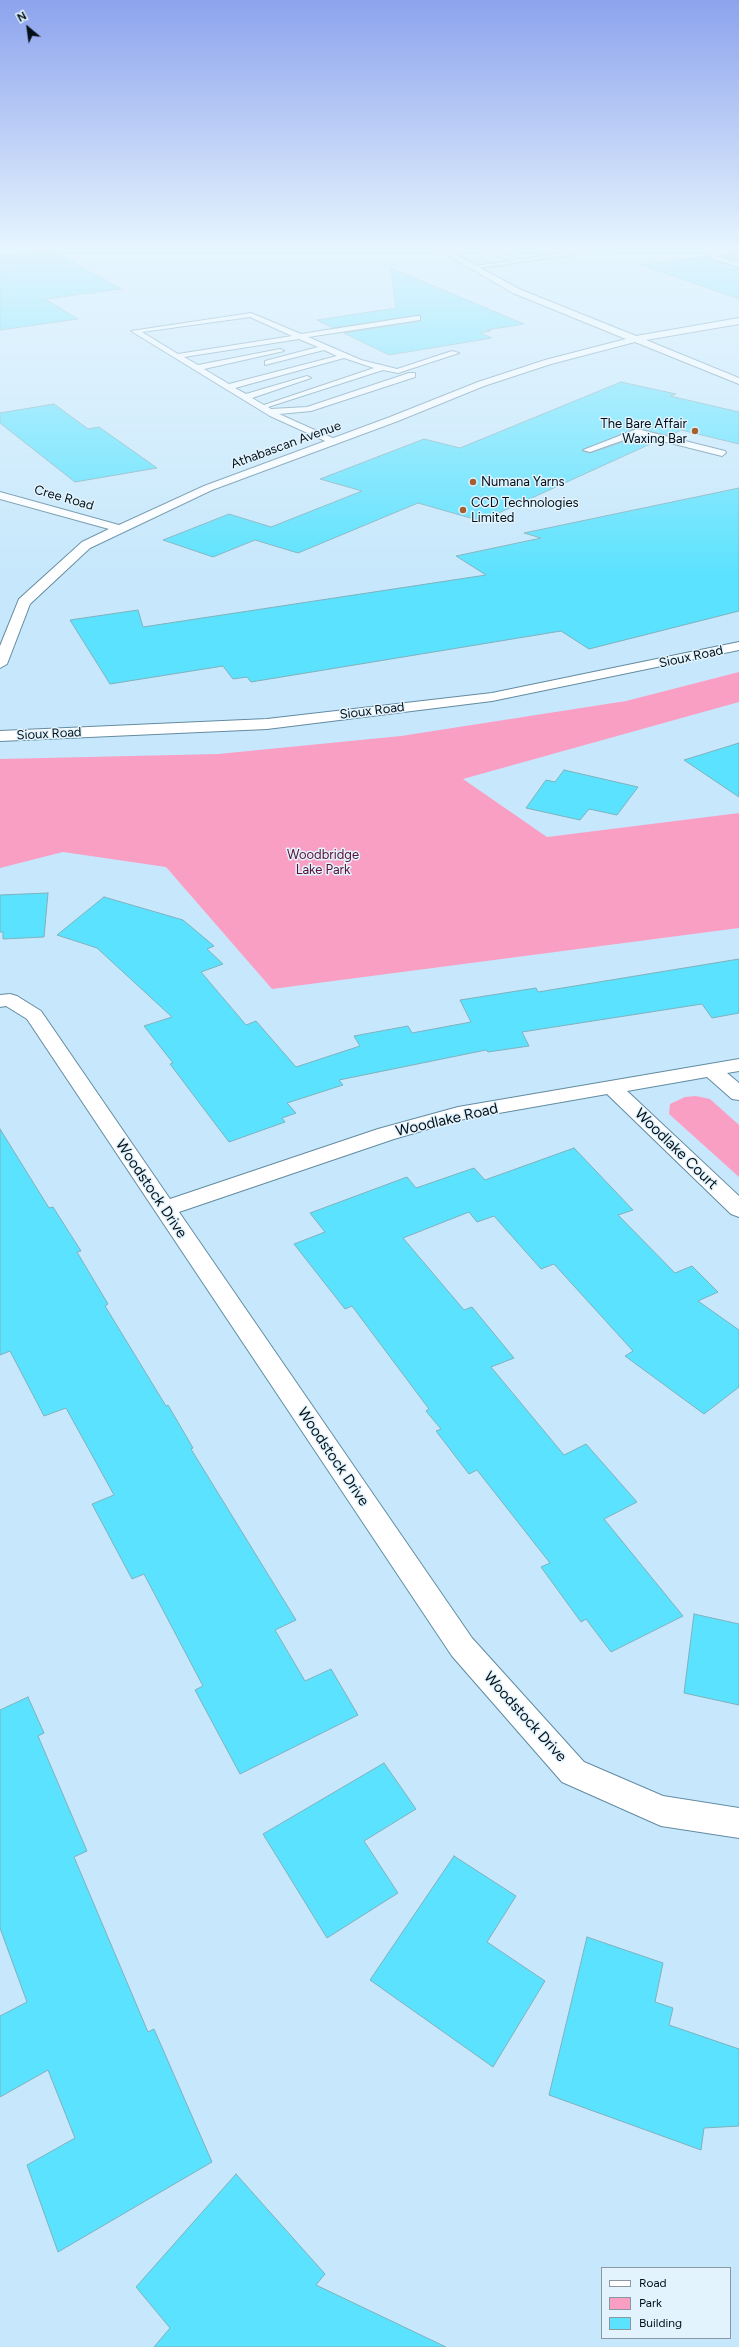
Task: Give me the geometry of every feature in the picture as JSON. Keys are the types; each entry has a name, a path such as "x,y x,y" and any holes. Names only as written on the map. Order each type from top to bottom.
{"street":[{"name":"Athabascan Avenue","path":"0,664 24,602 86,545 208,488 334,442 481,384 561,359"},
{"path":"684,359 739,381"},
{"name":"Cree Road","path":"0,495 121,529"},
{"name":"Sioux Road","path":"0,736 267,724 492,697 739,646"},
{"name":"Woodstock Drive","path":"0,1001 10,1000 34,1015 462,1647 573,1772 661,1811 739,1823"},
{"name":"Woodlake Road","path":"164,1209 386,1134 458,1114 739,1065"},
{"path":"710,1069 739,1094"},
{"name":"Woodlake Court","path":"612,1088 739,1209"}],"lane":[{"path":"181,359 270,412 334,442"},
{"path":"197,368 242,359"},
{"path":"257,365 283,359"},
{"path":"228,387 335,359"},
{"path":"270,412 308,409 412,375 358,362 350,359"},
{"path":"396,371 437,359"},
{"path":"343,367 358,362"},
{"path":"261,407 382,368"},
{"path":"211,377 226,373"},
{"path":"245,397 313,376"},
{"path":"588,450 637,432 722,453"}],"green space":[{"name":"Woodbridge Lake Park","path":"739,672 739,702 463,779 547,837 739,813 739,928 272,989 166,867 63,852 0,868 0,759 218,754 401,736 626,701"},
{"path":"696,1096 710,1099 739,1125 739,1177 669,1114 670,1104 685,1097"}],"building":[{"path":"621,382 676,394 670,396 739,412 739,444 681,430 670,436 636,428 582,451 590,453 638,437 657,441 481,521 418,503 298,553 255,540 213,557 163,540 229,514 271,527 362,491 320,479 424,439 460,448"},
{"path":"54,404 88,429 99,427 157,468 75,482 0,423 0,413"},
{"path":"739,488 739,611 589,649 561,631 251,682 247,677 233,679 223,666 110,684 70,620 138,610 143,627 486,575 456,556 541,538 524,533"},
{"path":"739,743 739,797 684,760"},
{"path":"564,770 638,787 617,815 589,809 580,820 526,808 546,780 555,782"},
{"path":"48,893 44,937 3,939 3,932 0,932 0,895"},
{"path":"104,897 183,920 214,946 207,949 223,964 201,972 246,1025 256,1021 296,1067 360,1046 354,1036 408,1026 412,1033 471,1022 460,1000 536,988 538,992 739,959 739,1013 712,1018 702,1004 522,1032 529,1046 488,1052 486,1050 339,1080 343,1085 287,1103 296,1113 282,1118 285,1122 229,1142 170,1064 173,1063 144,1026 172,1017 97,948 57,935"},
{"path":"0,1129 49,1208 53,1207 81,1251 77,1252 108,1304 105,1306 166,1406 168,1405 193,1448 191,1449 296,1620 275,1630 305,1681 331,1669 358,1715 240,1774 195,1690 203,1686 144,1574 132,1579 92,1504 114,1495 66,1408 44,1416 10,1351 0,1355"},
{"path":"574,1148 633,1210 618,1215 675,1273 692,1266 718,1292 698,1301 739,1330 739,1387 704,1414 625,1356 633,1351 554,1264 541,1269 494,1216 477,1222 469,1212 403,1238 464,1310 472,1307 514,1358 491,1367 564,1455 586,1444 637,1502 604,1519 683,1616 611,1652 586,1619 581,1622 541,1567 550,1563 477,1470 469,1474 436,1431 441,1429 426,1411 429,1409 352,1306 345,1309 294,1244 325,1232 310,1213 407,1177 416,1188 474,1168 485,1180"},
{"path":"694,1614 739,1624 739,1705 684,1693"},
{"path":"28,1697 44,1733 38,1736 87,1851 74,1857 148,2032 154,2029 212,2162 58,2252 27,2165 75,2138 48,2070 0,2097 0,2016 27,2002 0,1928 0,1710"},
{"path":"384,1763 416,1809 364,1841 398,1893 327,1938 263,1834"},
{"path":"454,1856 516,1896 487,1942 545,1981 493,2067 370,1980"},
{"path":"587,1937 663,1963 655,2002 673,2008 669,2025 739,2049 739,2126 704,2128 701,2150 549,2095"},
{"path":"236,2174 325,2274 316,2285 446,2347 154,2347 170,2328 136,2287"}],"place":[{"name":"The Bare Affair Waxing Bar","path":"695,431"},
{"name":"Numana Yarns","path":"473,482"},
{"name":"CCD Technologies Limited","path":"463,510"}]}
